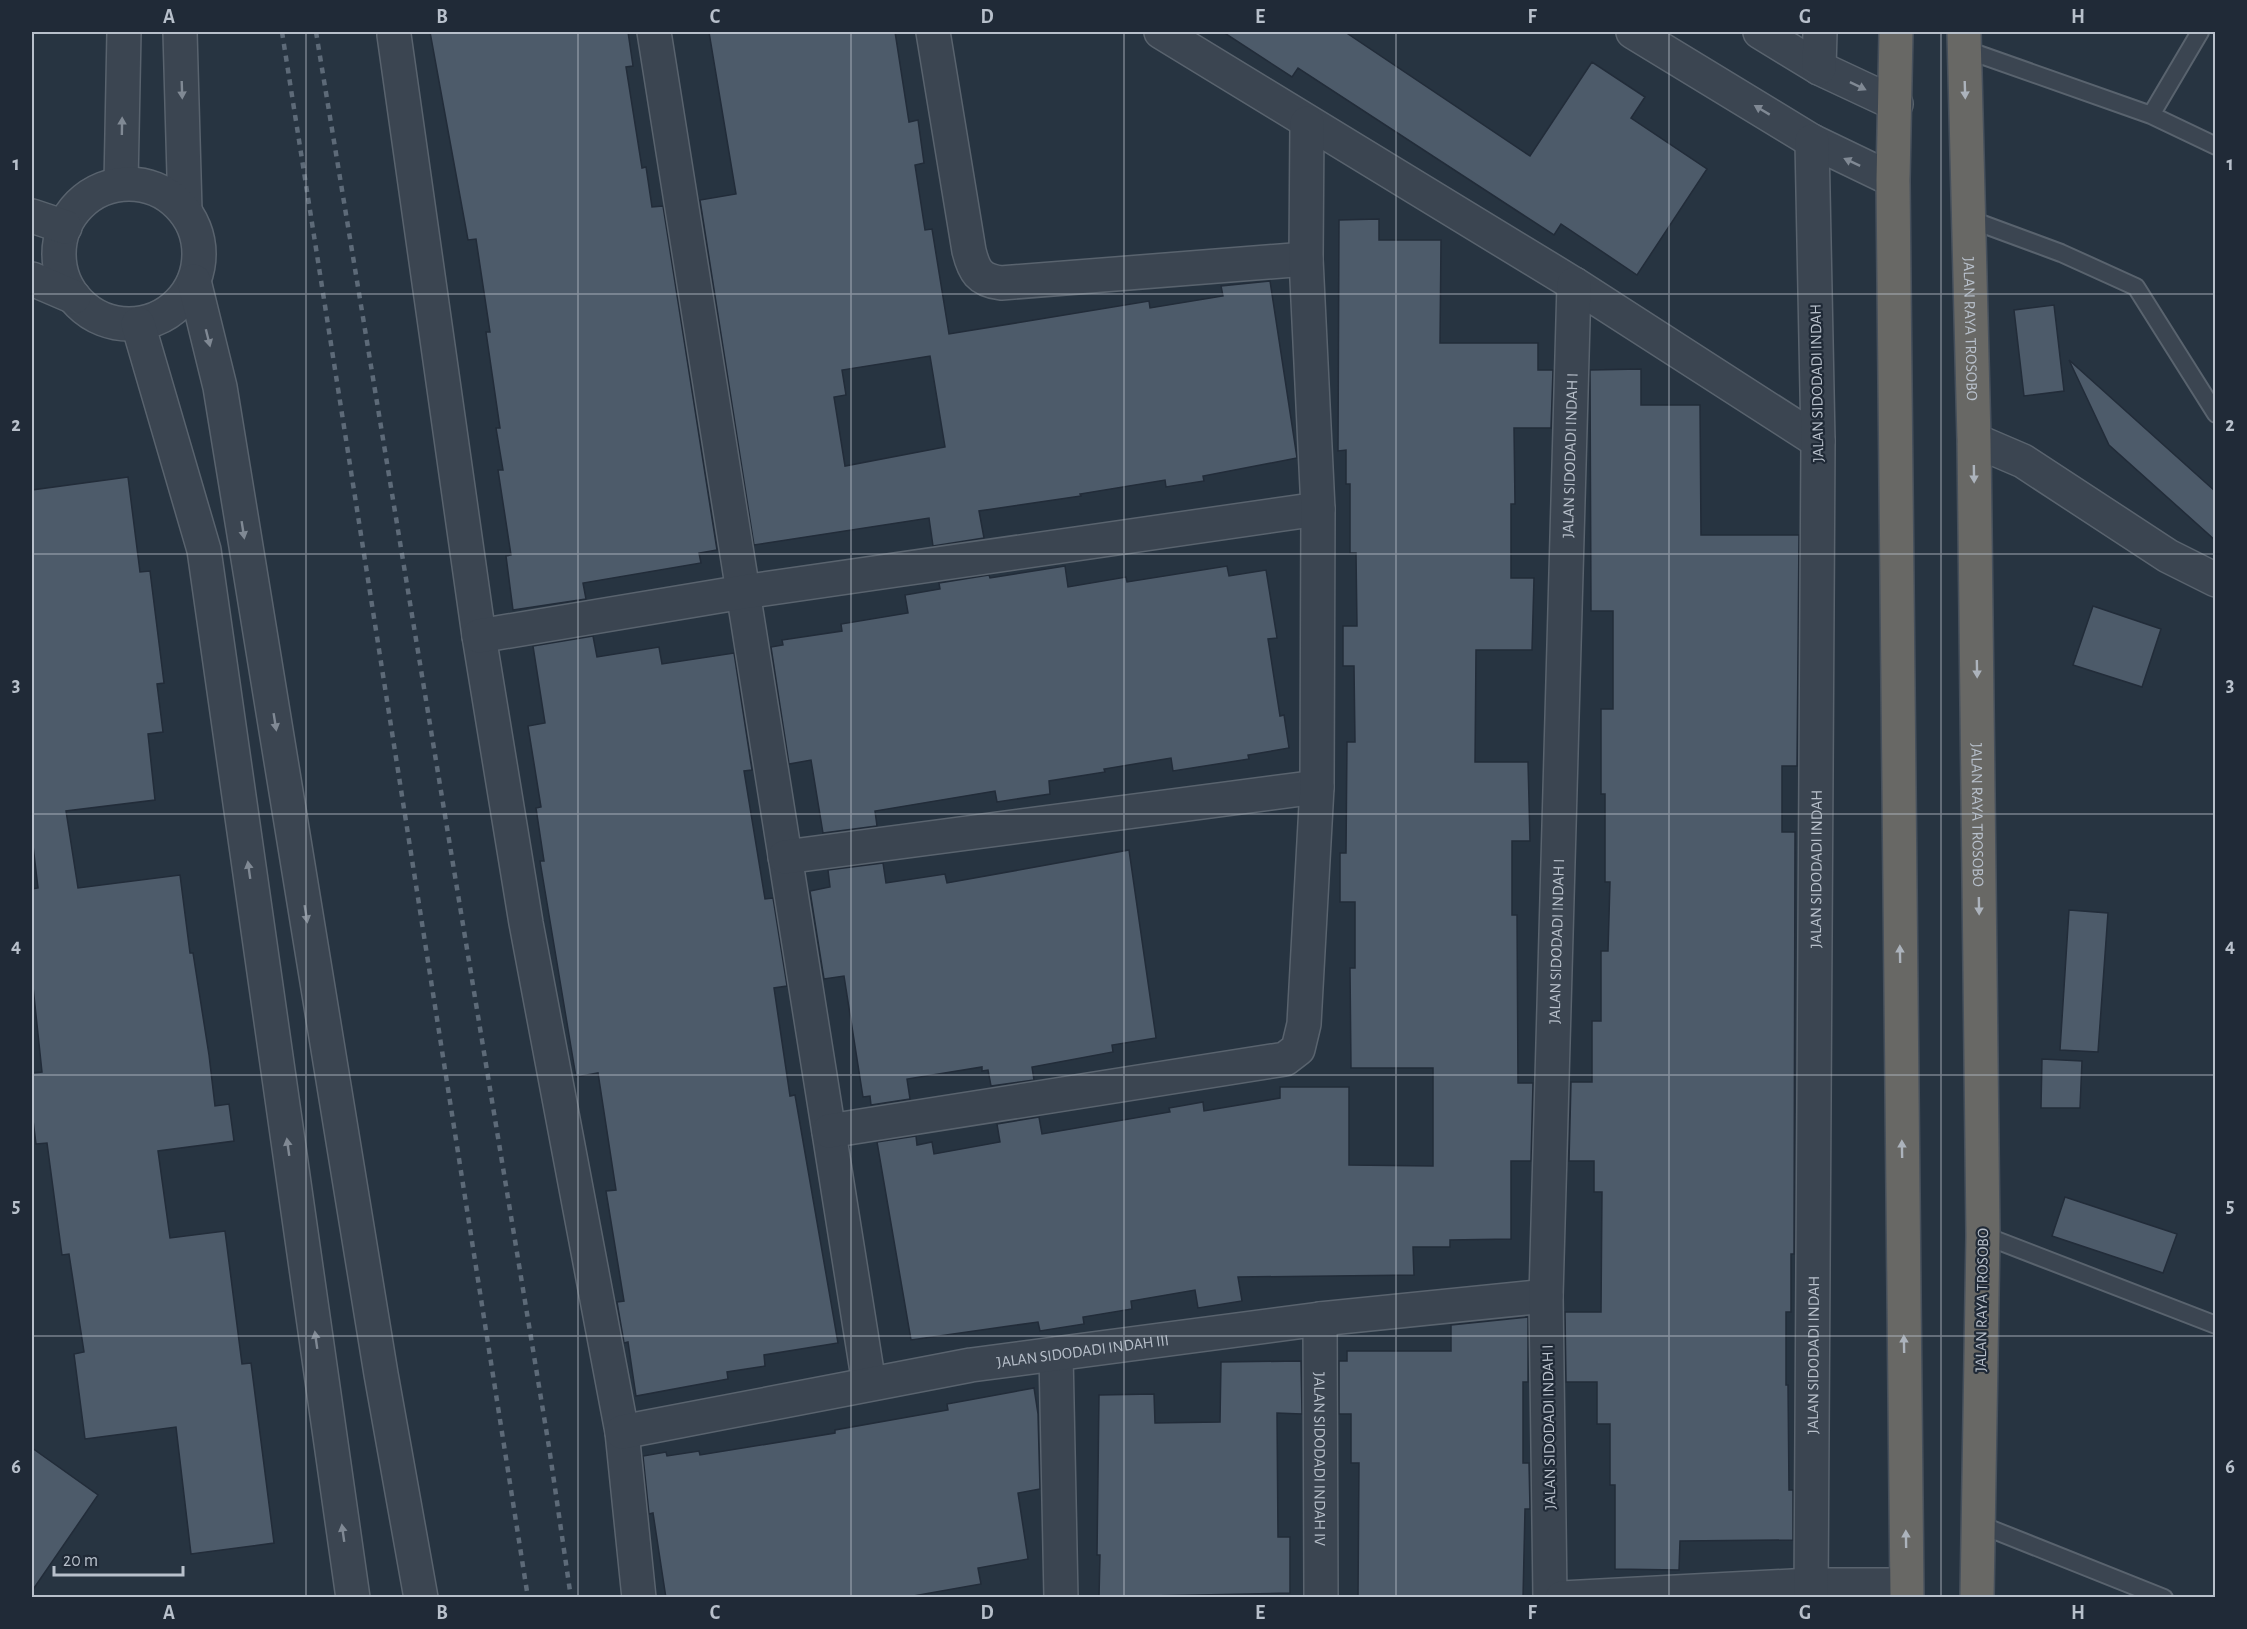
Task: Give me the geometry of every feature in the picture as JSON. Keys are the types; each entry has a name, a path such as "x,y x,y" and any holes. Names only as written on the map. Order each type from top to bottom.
{"highway":[{"path":"1896,32 1893,180 1907,1591"},
{"name":"JALAN RAYA TROSOBO","path":"1964,40 1974,440 1983,1235 1976,1523 1977,1598"}],"street":[{"path":"121,184 124,32"},
{"path":"180,32 185,211"},
{"path":"654,32 869,1384"},
{"path":"933,32 969,251 978,276 987,281 1001,283 1306,259"},
{"path":"1161,32 1202,42 1307,123 1574,284 1818,441"},
{"path":"1633,32 1812,141 1893,180"},
{"path":"1760,32 1819,68 1896,105"},
{"path":"1819,68 1820,32"},
{"path":"394,35 479,636 528,934 622,1432 639,1598"},
{"path":"829,1131 1285,1059 1298,1048 1305,1024 1317,787 1318,509 1306,259 1307,123"},
{"name":"JALAN SIDODADI INDAH","path":"1811,1591 1818,441 1812,141"},
{"path":"121,184 145,185 168,195 185,211 197,233 199,249 200,258 194,281 180,302 161,317 138,324 114,323 91,314 74,297 62,275 59,251 64,227 78,206 98,192 121,184"},
{"path":"32,216 64,227"},
{"path":"32,279 74,297"},
{"path":"194,281 220,387 378,1351 421,1598"},
{"name":"JALAN SIDODADI INDAH I","path":"1550,1598 1546,1296 1574,284"},
{"path":"138,324 204,550 353,1598"},
{"path":"1974,440 2022,461 2168,556 2216,580"},
{"path":"479,636 743,592 1318,509"},
{"path":"785,857 1317,787"},
{"name":"JALAN SIDODADI INDAH III","path":"622,1432 971,1365 1320,1319 1546,1296"},
{"name":"JALAN SIDODADI INDAH IV","path":"1320,1319 1321,1598"},
{"path":"1054,1597 1056,1354"},
{"path":"1562,1598 1811,1591 1907,1591"}],"lane":[{"path":"2151,116 2200,32"},
{"path":"1964,40 2151,116 2216,146"},
{"path":"1969,219 2061,253 2136,287 2216,414"},
{"path":"1983,1235 2216,1325"},
{"path":"1976,1523 2164,1598"}],"building":[{"path":"430,32 628,32 633,66 626,67 642,168 646,167 652,207 663,206 717,550 699,553 701,563 583,583 586,599 513,610 506,556 511,555 498,470 503,470 496,428 500,428 486,332 490,332 476,239 468,240"},
{"path":"709,32 895,32 909,122 918,120 924,163 915,165 925,230 932,229 949,334 1149,301 1150,308 1223,296 1221,286 1270,281 1297,458 1203,476 1204,481 1166,487 1165,480 1080,494 1081,496 979,511 984,538 933,546 929,518 754,545 700,200 736,194","holes":["930,356 945,447 845,466 834,397 846,395 842,370"]},
{"path":"1223,32 1345,32 1530,156 1592,62 1645,97 1631,118 1707,169 1637,275 1561,224 1554,235 1298,68 1292,77"},
{"path":"1379,219 1379,240 1441,240 1440,343 1538,343 1538,370 1553,370 1551,428 1514,428 1515,504 1511,504 1511,578 1534,578 1532,650 1476,650 1475,762 1528,762 1530,841 1512,841 1512,915 1517,915 1518,1083 1533,1083 1531,1161 1511,1161 1511,1239 1450,1240 1450,1247 1413,1247 1414,1275 1238,1277 1242,1301 1198,1308 1195,1290 1131,1301 1132,1309 1083,1317 1084,1324 1040,1331 1038,1322 911,1340 877,1142 916,1136 917,1145 932,1142 934,1154 1000,1142 997,1124 1039,1117 1042,1134 1170,1112 1169,1108 1203,1102 1204,1111 1280,1098 1280,1087 1349,1087 1349,1165 1433,1166 1433,1068 1351,1068 1350,968 1355,968 1355,902 1340,902 1340,853 1346,853 1347,742 1355,742 1354,666 1343,666 1343,626 1357,626 1356,553 1350,553 1350,484 1346,484 1346,450 1338,451 1339,220"},
{"path":"2054,305 2064,391 2024,396 2014,310"},
{"path":"2069,360 2216,492 2216,541 2109,445"},
{"path":"1641,369 1641,405 1700,405 1701,535 1799,535 1797,766 1782,766 1782,832 1795,832 1794,1254 1791,1254 1791,1312 1786,1312 1789,1490 1793,1490 1793,1540 1680,1541 1679,1570 1615,1569 1615,1485 1610,1485 1610,1424 1597,1424 1597,1382 1566,1382 1565,1312 1601,1312 1602,1192 1594,1192 1594,1161 1569,1161 1571,1082 1592,1082 1592,1021 1601,1021 1601,951 1608,951 1610,882 1605,882 1605,794 1601,794 1601,709 1613,709 1613,611 1591,611 1590,370"},
{"path":"128,477 140,572 150,571 164,683 157,684 163,732 148,734 155,800 66,811 78,888 180,875 215,1106 229,1104 234,1141 158,1151 170,1238 225,1231 242,1364 251,1363 274,1543 191,1554 176,1427 85,1439 74,1354 84,1352 69,1254 62,1255 47,1143 36,1144 32,1112 32,1073 42,1072 32,977 32,889 38,888 32,837 32,490"},
{"path":"1065,566 1068,587 1126,577 1127,582 1227,566 1229,576 1266,570 1277,638 1268,639 1280,716 1284,715 1289,748 1248,755 1249,759 1173,771 1171,758 1104,769 1105,772 1049,781 1050,794 997,802 995,791 875,811 877,826 823,833 811,760 789,764 771,647 783,645 782,640 842,631 841,624 908,613 905,595 940,589 939,583 989,575 990,578"},
{"path":"2093,606 2161,629 2142,687 2073,665"},
{"path":"593,636 597,657 659,647 662,664 734,653 752,770 744,771 765,899 773,898 787,986 774,988 790,1096 795,1095 838,1343 764,1355 765,1366 727,1372 728,1379 636,1396 628,1342 624,1343 617,1302 624,1301 606,1191 616,1190 598,1073 576,1077 540,861 544,861 536,808 541,807 528,726 545,723 533,646"},
{"path":"1129,850 1156,1038 1112,1045 1113,1052 1032,1067 1034,1080 991,1086 988,1070 982,1071 982,1067 907,1079 910,1099 871,1105 870,1096 863,1097 844,976 824,979 810,891 830,887 828,870 883,863 886,883 945,874 947,883"},
{"path":"2069,910 2108,913 2098,1052 2060,1050"},
{"path":"2042,1059 2082,1061 2080,1108 2041,1108"},
{"path":"2065,1197 2177,1234 2163,1273 2052,1236"},
{"path":"1528,1317 1528,1382 1523,1382 1523,1463 1529,1463 1530,1509 1525,1509 1523,1598 1358,1598 1359,1463 1351,1463 1351,1414 1339,1414 1339,1361 1347,1361 1347,1351 1451,1351 1451,1325"},
{"path":"1301,1361 1302,1414 1277,1413 1278,1537 1290,1537 1290,1593 1099,1597 1100,1555 1097,1555 1099,1395 1154,1394 1155,1423 1220,1422 1221,1362"},
{"path":"1034,1388 1038,1414 1040,1489 1018,1493 1028,1559 978,1568 981,1584 902,1598 666,1598 653,1513 649,1514 643,1456 666,1452 667,1456 699,1451 700,1455 835,1433 835,1430 948,1410 947,1404"},
{"path":"32,1448 98,1495 32,1591"}],"railway":[{"path":"282,32 528,1598"},
{"path":"316,32 549,1447 571,1598"}]}
